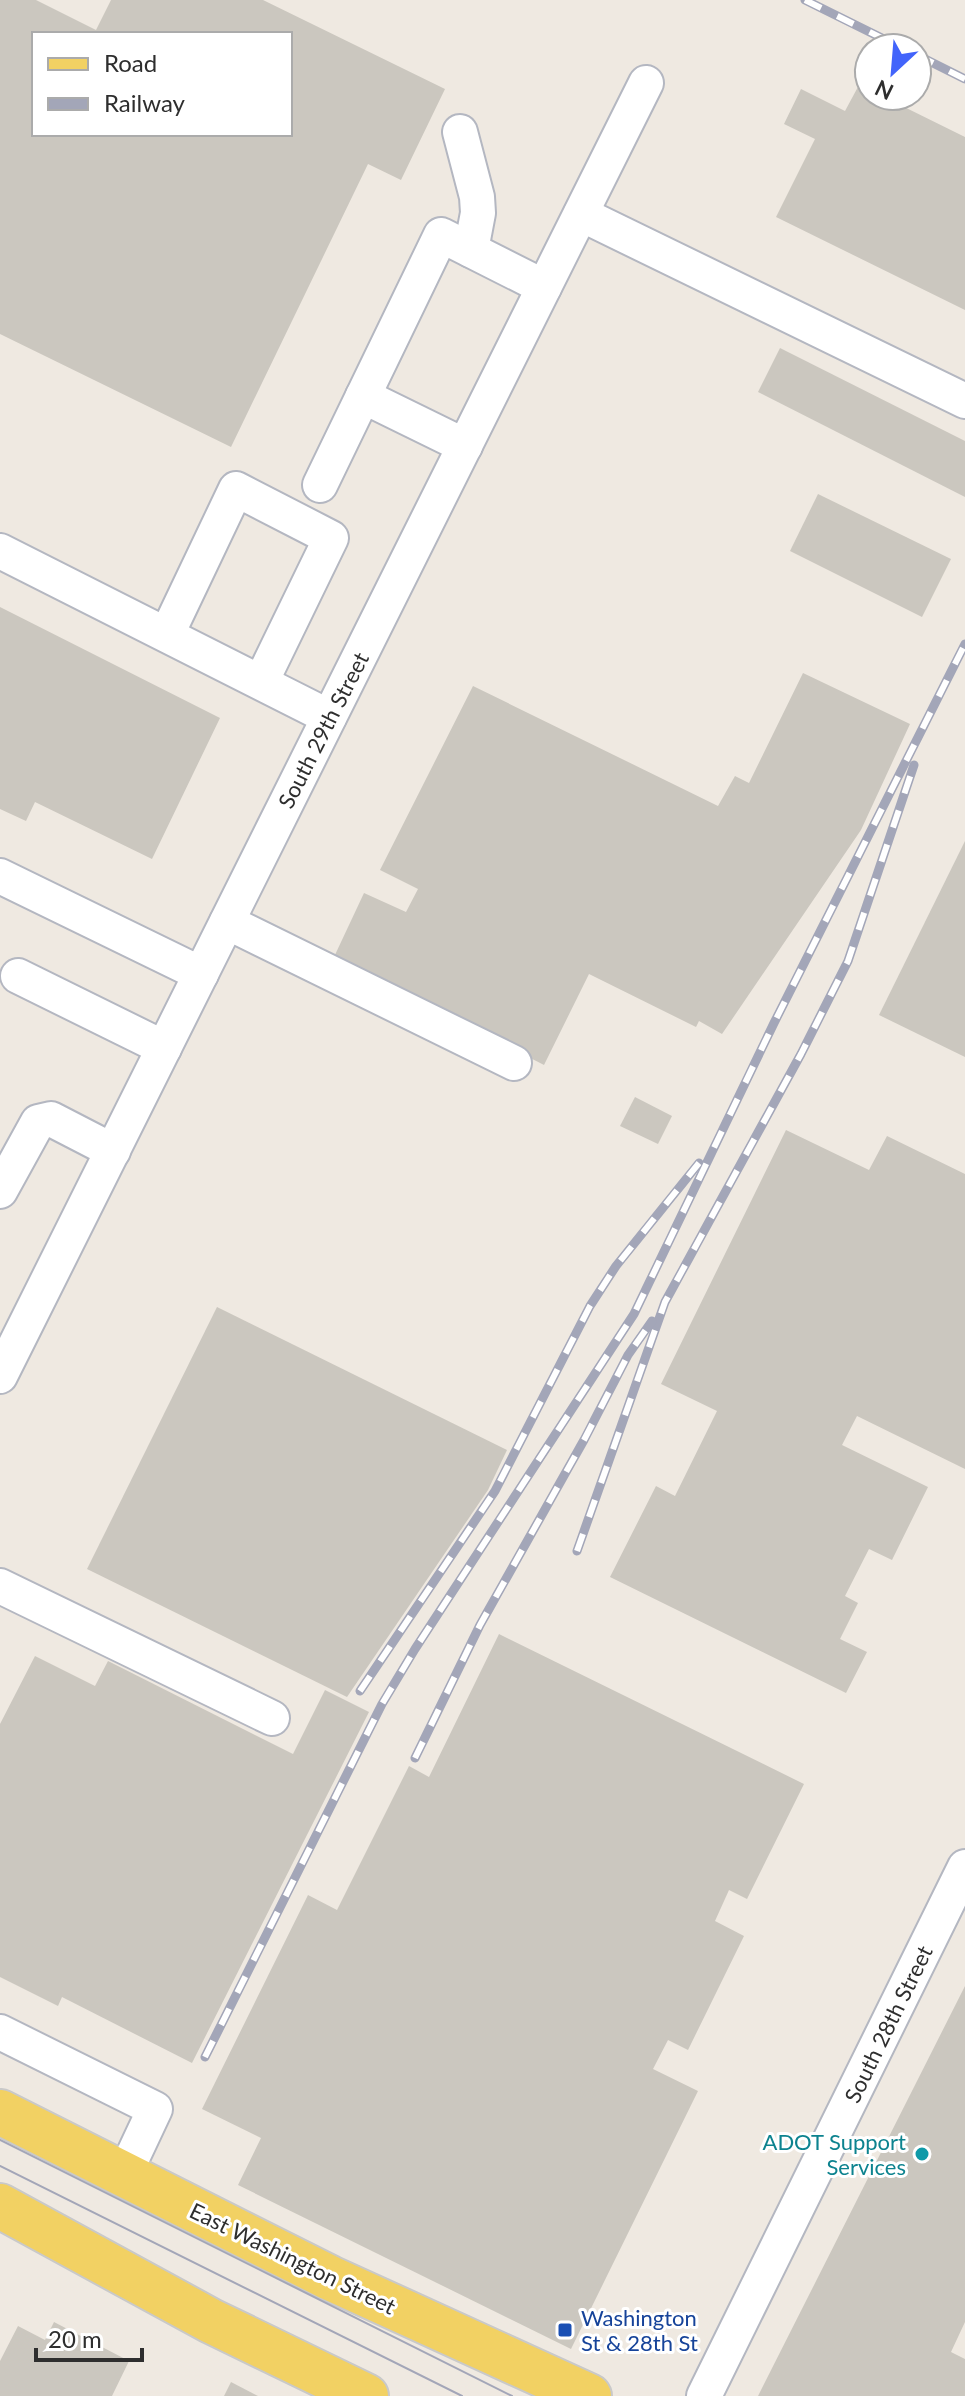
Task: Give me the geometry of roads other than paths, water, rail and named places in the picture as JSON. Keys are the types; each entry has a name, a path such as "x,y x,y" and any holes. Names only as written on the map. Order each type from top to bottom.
{"main road":[{"name":"East Washington Street","path":"0,2112 330,2278 589,2396"},
{"path":"0,2206 211,2321 366,2396"}],"street":[{"name":"South 29th Street","path":"4,1358 113,1151 646,83"},
{"path":"460,132 477,197 478,213 471,250"},
{"path":"581,214 965,401"},
{"path":"320,485 441,235 544,287"},
{"path":"363,396 465,446"},
{"path":"167,634 236,489 331,538 261,682"},
{"path":"0,551 329,717"},
{"path":"0,876 201,974"},
{"path":"227,922 514,1063"},
{"path":"18,976 164,1048"},
{"path":"0,1191 38,1122 51,1119 113,1151"},
{"path":"0,1586 272,1718"},
{"name":"South 28th Street","path":"704,2396 965,1867"},
{"path":"0,2032 155,2109 124,2175"}],"tram line":[{"path":"0,2140 512,2396"},
{"path":"0,2166 462,2396"}],"railway":[{"path":"805,0 870,32"},
{"path":"933,63 965,79"},
{"path":"205,2057 382,1704 634,1314 774,1023 965,644"},
{"path":"577,1551 665,1302 801,1054 848,961 914,765"},
{"path":"360,1691 495,1491 590,1306 616,1266 699,1163"},
{"path":"415,1758 480,1625 628,1355 652,1321"}],"place":[{"name":"ADOT Support Services","path":"922,2154"},
{"name":"Washington St & 28th St","path":"565,2330"}]}
